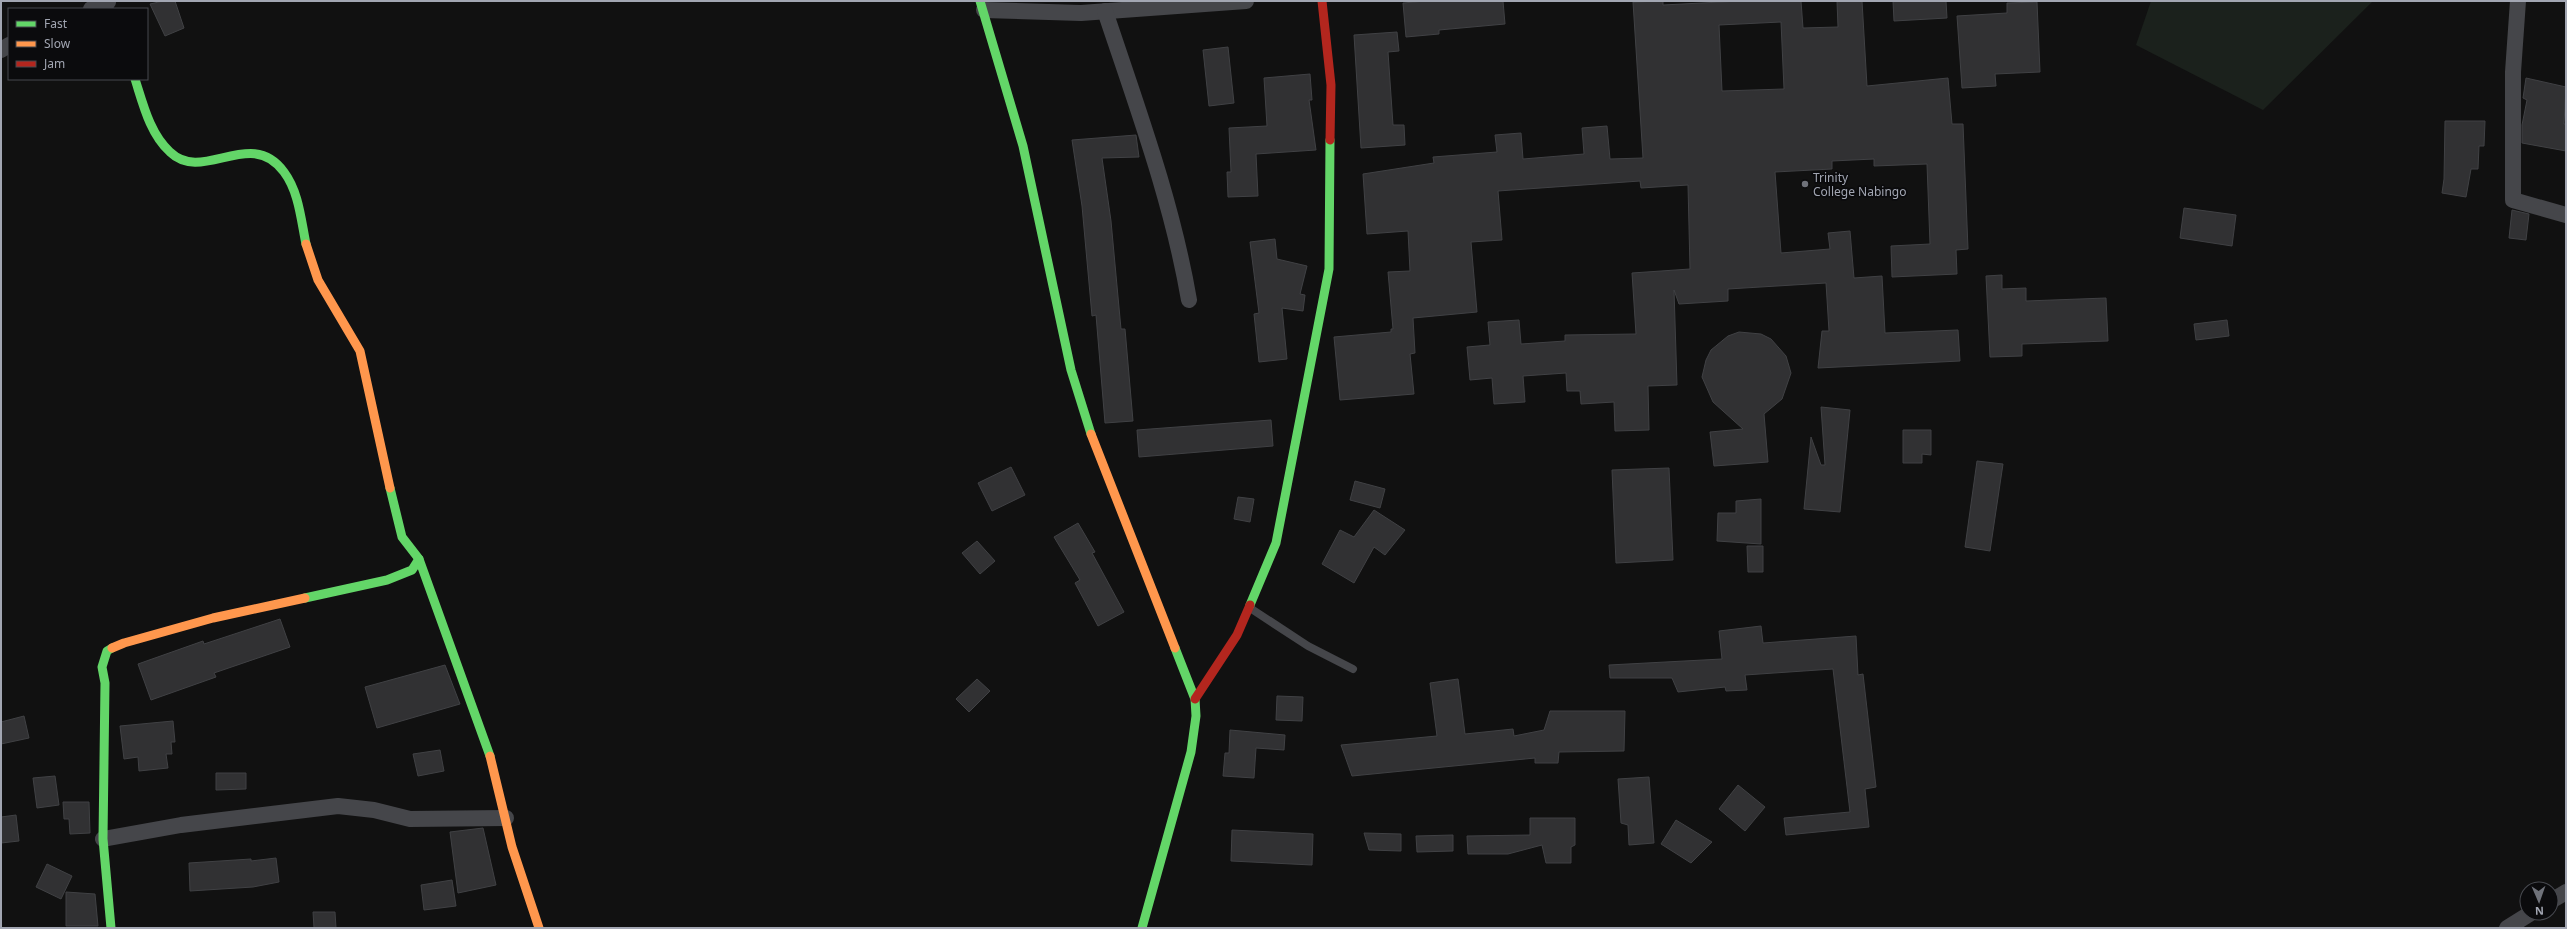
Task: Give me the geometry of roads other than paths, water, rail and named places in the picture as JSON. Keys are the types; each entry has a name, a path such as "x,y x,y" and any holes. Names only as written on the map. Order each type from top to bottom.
{"street":[{"path":"1142,928 1191,752 1196,716 1195,699 1187,674 1090,432 1071,370 1024,146 982,6 1081,13 1246,1"},
{"path":"1195,699 1237,635 1276,543 1330,270 1331,85 1322,1"},
{"path":"2518,1 2513,72 2513,200 2566,215"},
{"path":"94,8 108,4"},
{"path":"1105,11 1164,189 1182,259 1189,300"},
{"path":"135,80 159,138 174,157 187,163 194,164 258,153 270,158 287,176 298,208 313,269 362,356 394,508 402,537 419,558 487,742 512,847 539,928"},
{"path":"111,928 103,840 105,683 102,667 107,651 124,643 213,618 313,598 387,580 412,570 419,558"},
{"path":"103,840 181,825 338,806 374,810 410,819 506,818"},
{"path":"2507,928 2519,921"},
{"path":"2513,928 2522,921"}],"lane":[{"path":"1249,607 1308,646 1353,669"}],"place":[{"name":"Trinity College Nabingo","path":"1805,184"}]}
